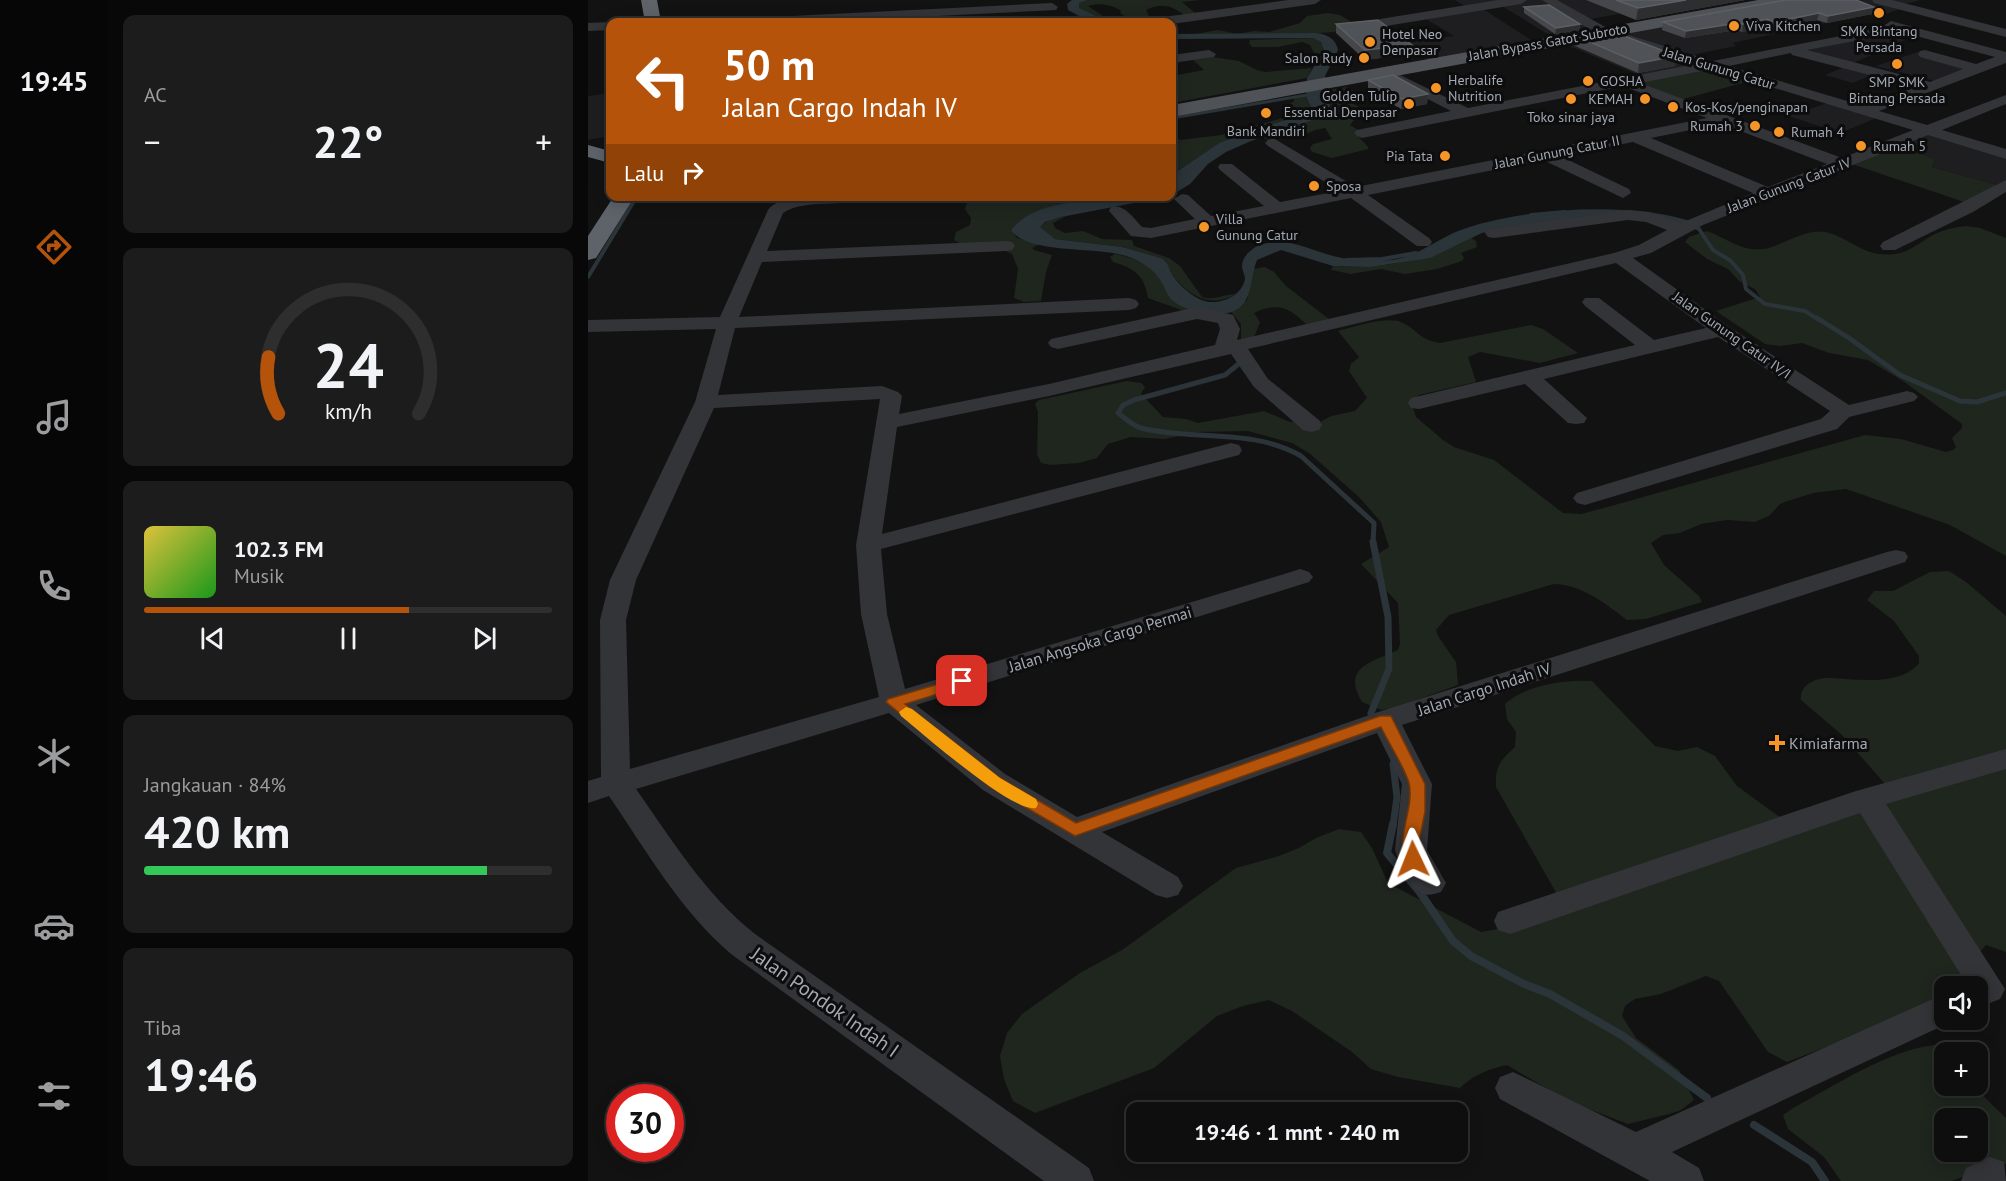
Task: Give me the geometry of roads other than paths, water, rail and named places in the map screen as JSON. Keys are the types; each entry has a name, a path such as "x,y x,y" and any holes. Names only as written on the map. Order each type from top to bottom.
{"highway":[{"path":"649,0 652,18"},
{"path":"588,148 606,141"},
{"path":"588,148 606,146"},
{"path":"588,148 606,155"},
{"path":"588,228 606,200"},
{"path":"588,253 622,201"}],"main road":[{"name":"Jalan Bypass Gatot Subroto","path":"1176,110 1784,0"}],"street":[{"path":"1176,19 1315,0"},
{"path":"1461,0 1474,8"},
{"path":"1380,23 1521,0"},
{"name":"Jalan Gunung Catur","path":"1548,0 1604,32 1709,66 2006,154"},
{"path":"1878,0 2006,33"},
{"path":"1898,5 1913,0"},
{"path":"785,17 859,10 974,5 1052,7"},
{"path":"588,27 606,26"},
{"path":"1362,133 1791,50 1886,29 2003,60"},
{"path":"1791,50 1930,86"},
{"path":"1176,58 1209,54"},
{"path":"1925,54 1977,69"},
{"path":"1864,111 2003,60"},
{"path":"1389,72 1464,112"},
{"path":"1624,82 1842,164"},
{"name":"Jalan Gunung Catur IV","path":"887,423 1049,390 1619,257 1645,249 1687,226 2006,99"},
{"name":"Jalan Gunung Catur II","path":"1117,210 1141,233 1151,233 1720,120"},
{"path":"1634,137 1768,193"},
{"path":"1273,142 1354,193 1423,242"},
{"path":"1545,155 1623,193"},
{"path":"1226,167 1277,208"},
{"path":"1889,246 2006,185"},
{"path":"1182,200 1208,222"},
{"path":"602,788 613,620 623,580 706,402 727,323 776,210 780,205 795,201"},
{"path":"1494,233 1628,215 1649,217 1687,226"},
{"path":"756,257 1006,246"},
{"name":"Jalan Gunung Catur IV/I","path":"1619,257 1678,297 1721,330 1840,409 1841,413"},
{"path":"1592,302 1650,346"},
{"path":"588,326 727,323 1129,304"},
{"path":"1058,343 1197,313 1226,319 1230,329 1230,348 1262,383 1311,425"},
{"path":"1419,403 1721,330"},
{"path":"1529,376 1576,418"},
{"path":"706,402 882,392 891,396 868,546 874,614 894,702 994,782 1167,886"},
{"path":"1585,498 1829,424 1841,413 1907,397"},
{"path":"868,546 1231,450"},
{"name":"Jalan Cargo Indah IV","path":"1075,830 1385,720 1896,557"},
{"name":"Jalan Angsoka Cargo Permai","path":"602,788 894,702 1300,577"},
{"path":"1385,720 1417,784 1411,850 1413,859 1430,883"},
{"path":"1510,921 1867,799 2006,759"},
{"name":"Jalan Pondok Indah I","path":"602,788 719,924 743,944 1075,1181"},
{"path":"1867,799 1980,976"},
{"path":"1635,1151 1934,1014"},
{"path":"1513,1088 1635,1151 1685,1181"}],"waterway":[{"path":"1176,117 1313,94"},
{"path":"588,277 634,201"},
{"path":"1531,215 1565,212"},
{"path":"1691,225 1699,229 1713,250 1731,261 1743,275 1746,289 1765,304 1805,311 1819,320"},
{"path":"1346,260 1382,259 1416,253"},
{"path":"1817,318 1900,375 1960,401 1977,402 2006,393"},
{"path":"1239,358 1241,362 1225,375 1134,400 1123,405 1118,413 1141,428 1181,434 1243,438 1282,447 1301,456 1374,523 1373,542"},
{"path":"1371,713 1389,669 1388,617 1373,542"},
{"path":"1393,764 1397,797 1393,826"},
{"path":"1393,824 1387,853 1419,891 1453,941 1471,956 1524,984 1550,994 1623,1036 1707,1098"},
{"path":"1754,1125 1812,1162 1825,1181"}],"place":[{"name":"SMK Bintang Persada","path":"1879,13"},
{"name":"Viva Kitchen","path":"1734,26"},
{"name":"Hotel Neo Denpasar","path":"1370,42"},
{"name":"Salon Rudy","path":"1364,58"},
{"name":"SMP SMK Bintang Persada","path":"1897,64"},
{"name":"GOSHA","path":"1588,81"},
{"name":"Herbalife Nutrition","path":"1436,88"},
{"name":"Toko sinar jaya","path":"1571,99"},
{"name":"KEMAH","path":"1645,99"},
{"name":"Golden Tulip Essential Denpasar","path":"1409,104"},
{"name":"Kos-Kos/penginapan","path":"1673,107"},
{"name":"Bank Mandiri","path":"1266,113"},
{"name":"Rumah 3","path":"1755,126"},
{"name":"Rumah 4","path":"1779,132"},
{"name":"Rumah 5","path":"1861,146"},
{"name":"Pia Tata","path":"1445,156"},
{"name":"Sposa","path":"1314,186"},
{"name":"Villa Gunung Catur","path":"1204,227"},
{"name":"Kimiafarma","path":"1777,743"}]}
